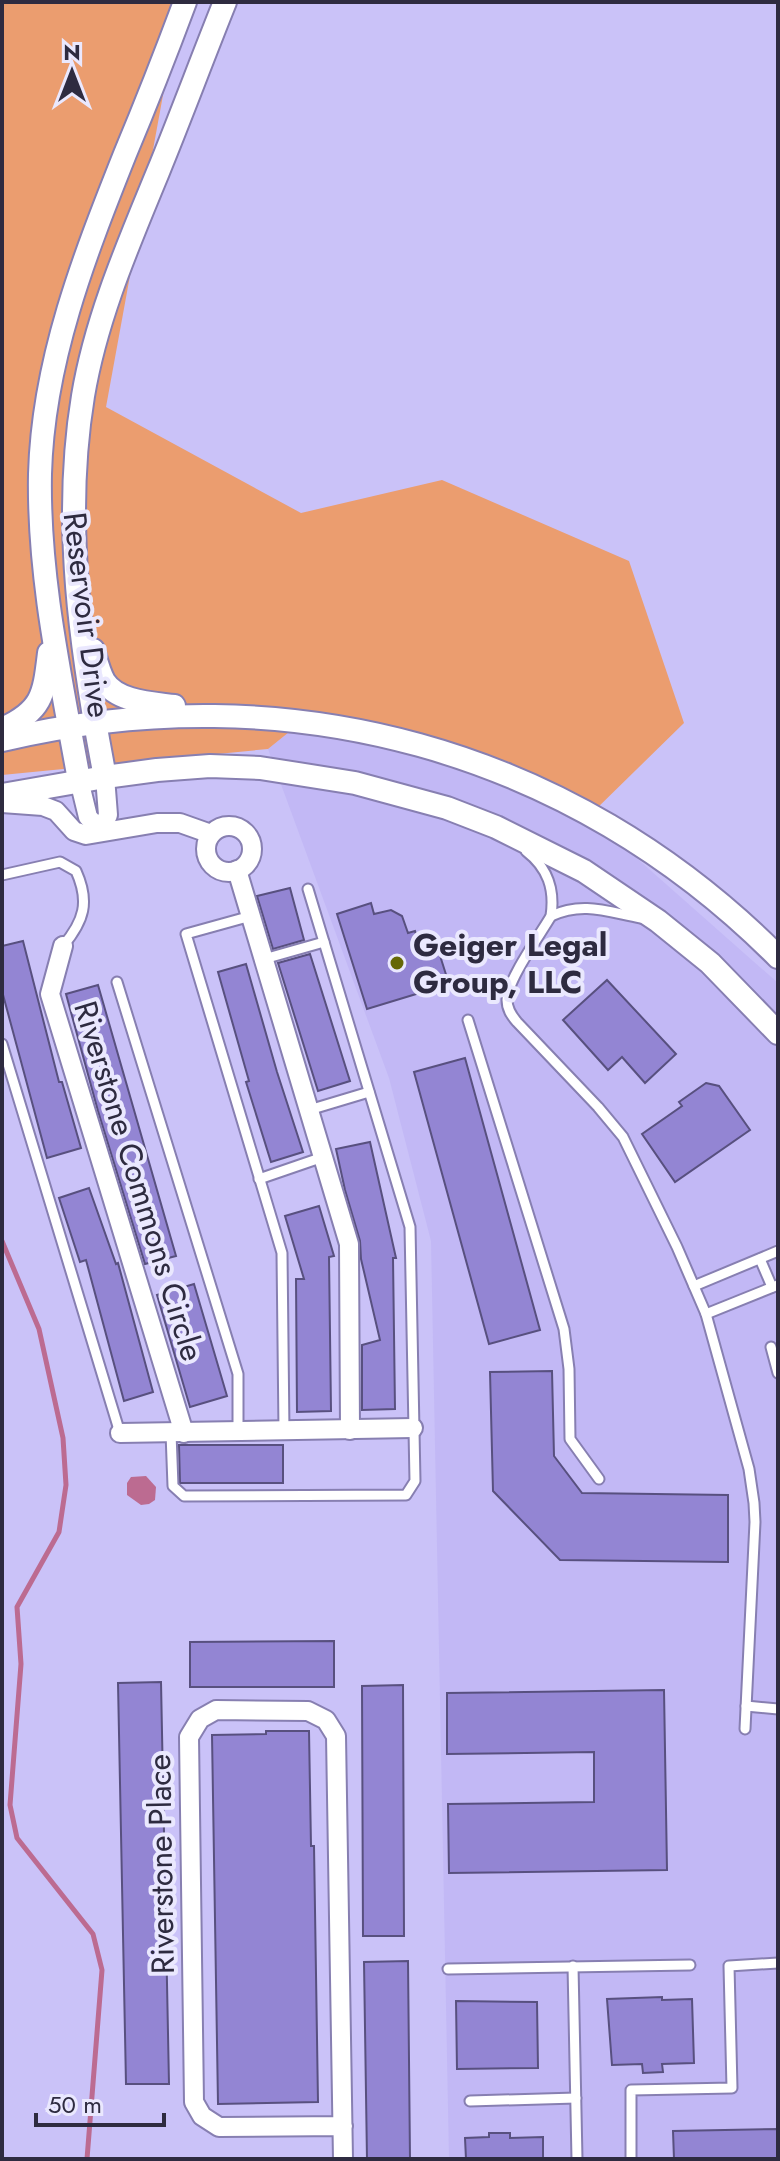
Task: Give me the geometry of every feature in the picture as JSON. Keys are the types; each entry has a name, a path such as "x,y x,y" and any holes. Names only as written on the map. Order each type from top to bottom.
{"street":[{"name":"Reservoir Drive","path":"79,780 51,624 43,557 40,474 45,414 55,356 71,298 185,2"},
{"name":"Reservoir Drive","path":"105,777 94,723 74,546 73,484 79,424 91,358 119,268 225,2"},
{"path":"80,614 104,682 119,694 142,701 380,734 472,761 530,784 615,828 667,862 734,914 778,957"},
{"path":"2,729 33,711 45,689 51,624"},
{"path":"2,740 69,726 161,716 255,717"},
{"path":"2,795 79,780 210,766 260,768 367,785 447,808 496,827 584,871 658,921 710,963 778,1033"},
{"path":"101,831 108,815 105,777"},
{"path":"79,780 88,817 101,831"},
{"path":"2,803 43,806 56,811 74,831 86,835 157,823 180,823 211,834"},
{"path":"230,826 240,829 251,845 251,856 237,870 227,872 217,869 206,853 211,834 220,828 230,826"},
{"path":"237,870 349,1244 350,1430"},
{"name":"Riverstone Commons Circle","path":"63,946 50,994 178,1433"},
{"path":"120,1433 413,1428"},
{"name":"Riverstone Place","path":"343,2126 219,2127 202,2116 194,2102 189,1737 200,1719 216,1710 308,1711 326,1720 336,1736 343,2126 343,2159"}],"lane":[{"path":"496,827 545,870 552,892 551,916 511,982 507,1007 517,1022 591,1098 633,1154 706,1314 749,1469 755,1522 745,1729"},
{"path":"2,875 60,862 76,871 83,891 81,918 78,929 63,946"},
{"path":"178,1433 173,1486 184,1496 406,1495 415,1481 410,1227 308,889"},
{"path":"551,916 565,909 591,908 658,921"},
{"path":"251,916 186,934 282,1253 284,1431"},
{"path":"264,959 324,942"},
{"path":"117,982 238,1374 238,1432"},
{"path":"468,1020 564,1329 569,1369 570,1439 599,1479"},
{"path":"2,1044 120,1433"},
{"path":"309,1110 369,1092"},
{"path":"259,1179 323,1157"},
{"path":"694,1286 778,1251"},
{"path":"706,1314 775,1286 760,1259"},
{"path":"771,1347 778,1373"},
{"path":"746,1706 778,1709"},
{"path":"631,2159 631,2090 732,2088 729,1966 778,1963"},
{"path":"448,1969 690,1965"},
{"path":"573,1966 577,2159"},
{"path":"470,2101 576,2098"}],"shaded area":[{"path":"2,2 180,2 106,407 301,513 442,480 629,561 684,723 589,816 435,746 304,720 268,749 2,775"},
{"path":"304,720 435,746 589,816 778,983 778,2159 449,2159 431,1241 389,1078 268,749"},
{"path":"146,1476 156,1487 155,1500 141,1505 127,1495 127,1483 131,1477"}],"building":[{"path":"290,888 304,940 273,949 257,896"},
{"path":"371,903 374,914 391,910 402,916 408,933 415,931 420,948 436,943 449,984 367,1009 337,914"},
{"path":"23,941 59,1082 62,1082 81,1148 47,1158 2,991 2,946"},
{"path":"310,954 350,1081 318,1091 278,963"},
{"path":"246,964 303,1152 271,1162 246,1082 249,1081 218,972"},
{"path":"607,980 676,1054 645,1083 622,1057 608,1070 563,1020"},
{"path":"98,985 176,1256 145,1264 66,994"},
{"path":"465,1058 540,1330 489,1344 414,1072"},
{"path":"706,1083 719,1086 750,1130 675,1182 642,1134 682,1106 679,1102"},
{"path":"370,1142 396,1258 393,1258 395,1409 362,1410 362,1345 380,1340 361,1259 360,1241 336,1149"},
{"path":"89,1188 118,1263 153,1392 124,1401 86,1260 80,1262 59,1198"},
{"path":"319,1206 334,1256 329,1257 331,1411 297,1412 296,1279 304,1279 285,1216"},
{"path":"194,1284 227,1396 190,1407 157,1295"},
{"path":"552,1371 554,1456 582,1493 728,1495 728,1562 560,1560 493,1491 490,1372"},
{"path":"179,1445 283,1445 283,1483 180,1483"},
{"path":"334,1641 334,1687 190,1687 190,1642"},
{"path":"161,1682 169,2084 126,2084 118,1683"},
{"path":"403,1685 404,1936 363,1936 362,1686"},
{"path":"664,1690 667,1870 449,1873 448,1804 594,1802 594,1752 447,1754 447,1693"},
{"path":"266,1731 309,1731 318,2102 218,2104 212,1735 266,1734"},
{"path":"408,1961 410,2159 367,2159 364,1962"},
{"path":"662,1997 662,2000 692,1999 694,2063 662,2064 663,2072 643,2073 642,2064 612,2065 607,1999"},
{"path":"456,2001 537,2002 538,2068 457,2069"},
{"path":"778,2129 778,2159 674,2159 673,2131"},
{"path":"489,2133 510,2133 510,2138 543,2137 543,2159 466,2159 465,2138 489,2137"}],"waterway":[{"path":"2,1241 39,1329 63,1438 66,1485 59,1532 17,1607 21,1664 10,1805 17,1838 93,1934 102,1970 87,2159"}],"place":[{"name":"Geiger Legal Group, LLC","path":"397,963"}]}
